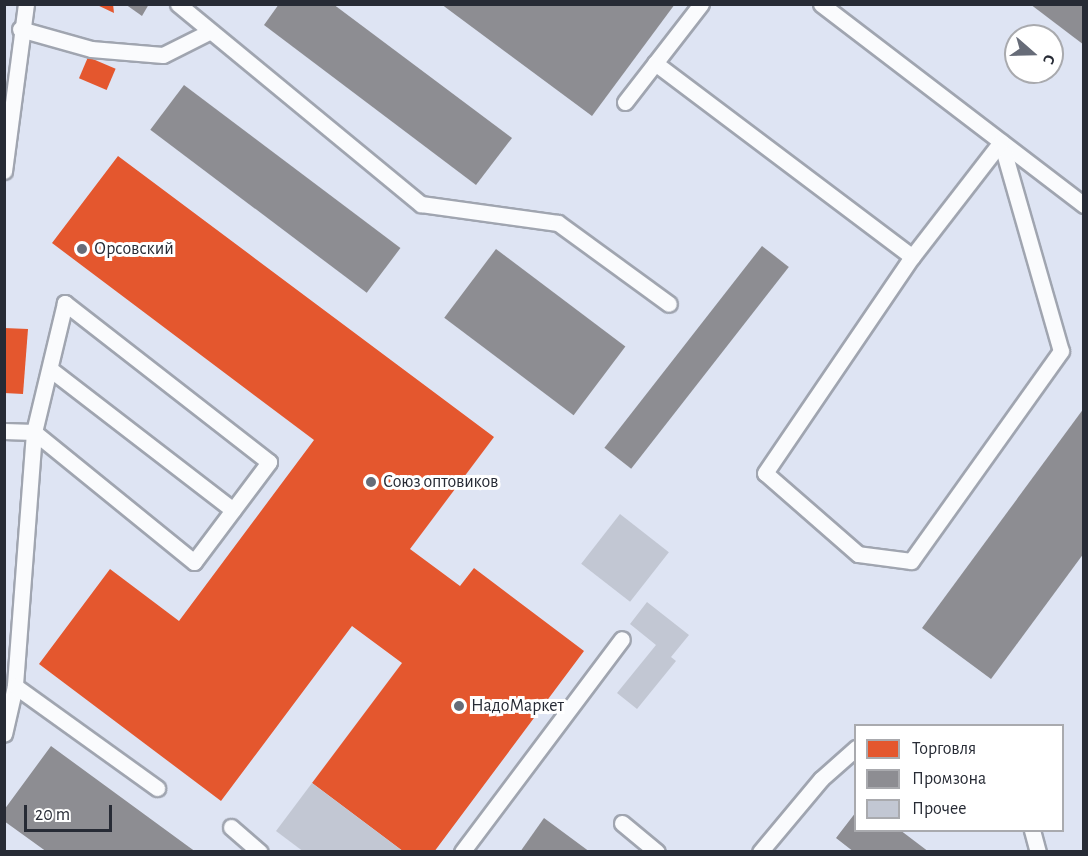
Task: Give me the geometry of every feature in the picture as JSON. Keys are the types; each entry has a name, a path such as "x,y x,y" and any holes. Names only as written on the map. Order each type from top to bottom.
{"lane":[{"path":"4,171 20,29 26,4"},
{"path":"178,4 209,32 421,204 558,223 669,304"},
{"path":"626,102 701,4"},
{"path":"822,4 1083,205"},
{"path":"20,29 91,49 163,55 209,32"},
{"path":"655,63 912,257"},
{"path":"1001,142 1061,351 910,561 858,554 765,473 912,257 1001,142"},
{"path":"4,431 34,432 194,562 269,462 65,303 34,432 15,686 4,734"},
{"path":"50,369 233,510"},
{"path":"462,852 622,639"},
{"path":"15,686 158,788"},
{"path":"760,852 821,779 854,749"},
{"path":"622,823 657,852"},
{"path":"231,827 260,852"},
{"path":"1032,832 1038,852"}],"building: Торговля":[{"path":"95,4 113,4 114,13"},
{"path":"88,57 116,69 107,90 79,78"},
{"name":"Союз оптовиков","path":"118,156 494,437 410,549 460,586 474,568 584,651 434,852 404,852 312,783 402,663 352,626 221,801 39,664 110,569 179,621 314,440 52,243"},
{"path":"4,328 28,329 23,394 4,393"}],"building: Промзона":[{"path":"125,4 149,4 142,16"},
{"path":"279,4 333,4 512,138 476,185 264,25"},
{"path":"441,4 675,4 592,116"},
{"path":"1030,4 1084,4 1084,45 1064,30 1064,24 1056,24"},
{"path":"184,85 400,248 367,293 150,130"},
{"path":"762,246 789,267 631,469 604,448"},
{"path":"496,249 625,346 574,415 444,318"},
{"path":"1084,408 1084,553 991,679 922,628"},
{"path":"51,746 196,852 47,852 4,821 4,810"},
{"path":"854,815 854,832 903,832 929,852 854,852 836,838"},
{"path":"544,818 590,852 520,852"}],"building: Прочее":[{"path":"620,514 669,552 630,602 581,564"},
{"path":"647,602 689,635 671,657 676,661 637,709 617,693 656,645 630,624"},
{"path":"312,783 404,852 304,852 276,831"}],"place":[{"name":"Орсовский","path":"82,249"},
{"name":"Союз оптовиков","path":"371,482"},
{"name":"НадоМаркет","path":"459,706"}]}
